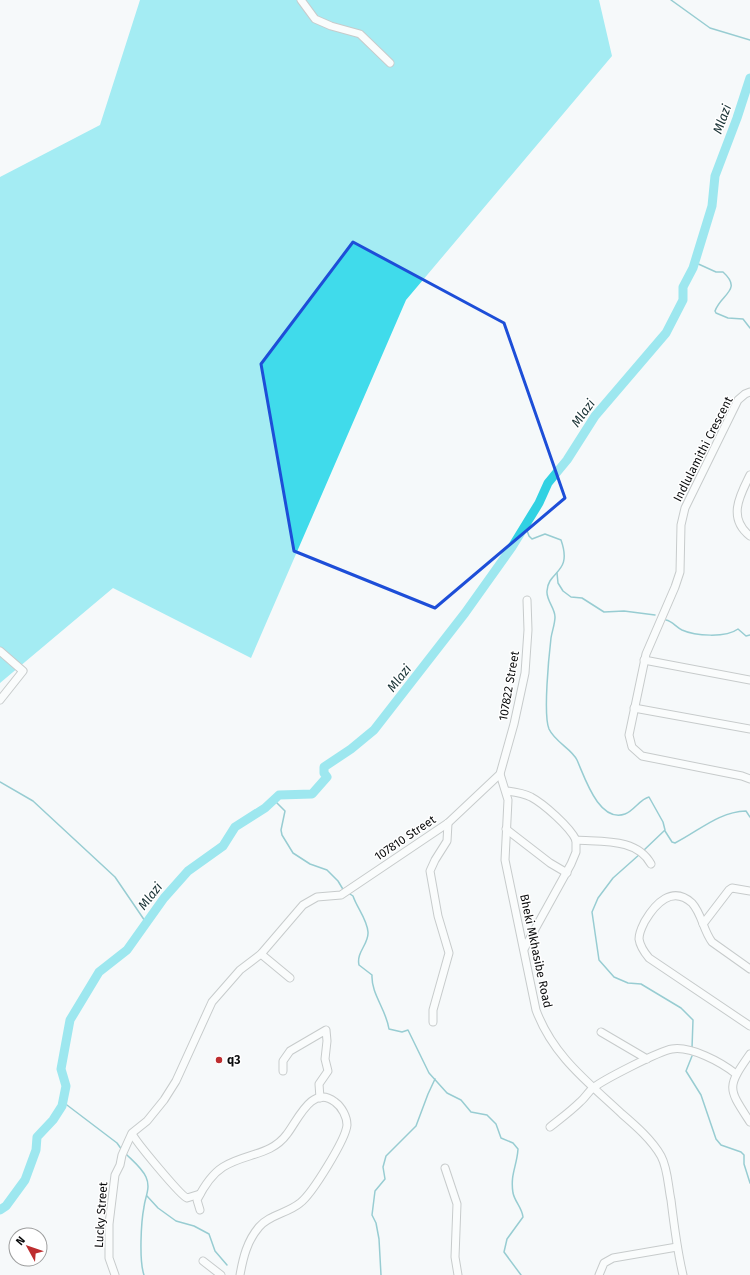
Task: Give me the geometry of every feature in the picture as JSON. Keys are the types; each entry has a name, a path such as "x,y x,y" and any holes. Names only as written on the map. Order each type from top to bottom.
{"street":[{"path":"301,0 315,19 338,28 356,32 390,63"},
{"name":"Indlulamithi Crescent","path":"750,392 744,394 738,400 685,508 681,525 680,572 644,660 634,708 630,741 636,752 642,756 742,776 750,779"},
{"path":"750,475 740,495 736,511 737,519 742,528 750,536"},
{"name":"107822 Street","path":"500,774 514,724 525,673 528,628 527,600"},
{"path":"0,652 23,671 0,700"},
{"path":"644,660 750,680"},
{"path":"634,708 750,729"},
{"path":"500,774 507,791 522,793 535,800 570,831 576,840 574,857 567,873 524,949"},
{"name":"107810 Street","path":"261,954 290,918 311,899 322,896 341,895 448,823 500,774"},
{"name":"Bheki Mkhasibe Road","path":"507,791 508,800 505,860 536,1010 541,1023 569,1065 633,1123 656,1149 661,1157 666,1171 677,1247 683,1275"},
{"path":"433,1022 433,1010 449,954 438,916 430,871 447,841 448,823"},
{"path":"506,828 550,863 567,873"},
{"path":"576,840 621,844 640,850 648,857 651,864"},
{"path":"703,924 729,890 732,888 750,891"},
{"path":"750,969 712,942 698,912 691,903 678,897 669,897 655,905 641,929 639,938 641,947 649,958 750,1026"},
{"path":"200,1194 187,1198 182,1195 176,1186 164,1175 131,1135 147,1121 164,1100 176,1081 212,1002 240,970 261,954 290,978"},
{"path":"283,1071 283,1062 290,1051 326,1030 327,1041 325,1059 328,1071 319,1084 320,1098"},
{"path":"601,1032 647,1059"},
{"path":"550,1127 580,1102 594,1087 647,1059 671,1049 681,1049 715,1060 736,1074"},
{"path":"750,1054 736,1074 732,1083 734,1098 750,1122"},
{"path":"200,1210 197,1203 200,1194 214,1175 224,1166 270,1150 280,1143 306,1105 320,1098 334,1100 344,1113 347,1125 343,1137 304,1199 295,1207 264,1222 254,1233 246,1250 240,1275"},
{"name":"Lucky Street","path":"115,1275 109,1258 109,1224 115,1175 131,1135"},
{"path":"445,1168 457,1204 455,1257 458,1275"},
{"path":"599,1275 604,1263 613,1258 677,1247"},
{"path":"203,1261 221,1275"}],"highlighted area":[{"path":"353,242 504,323 565,498 435,608 294,551 261,364"}],"shaded area":[{"path":"140,0 599,0 612,56 406,300 251,658 113,588 0,683 0,177 100,125"}],"waterway":[{"path":"671,0 710,28 750,40"},
{"name":"Mlazi","path":"0,1210 6,1206 25,1180 36,1150 37,1137 53,1120 62,1106 66,1086 61,1069 70,1020 99,972 127,950 164,898 188,871 223,846 235,827 265,808 279,795 312,794 327,777 324,773 324,767 351,749 374,730 465,613 512,547 539,503 548,483 567,460 595,416 666,333 683,300 683,287 693,268 712,206 715,176 737,118 750,78"},
{"path":"694,262 716,272 723,272 729,278 731,288 715,311 716,313 728,318 743,319 750,328"},
{"path":"525,525 529,536 532,539 545,534 561,540 564,551 562,566 551,579 548,584 547,591 548,598 555,614 555,622 551,638 547,685 546,711 549,729 555,738 575,756 594,797 600,806 608,812 616,815 625,814 649,797 663,822 665,830 643,851"},
{"path":"557,573 558,583 563,591 571,597 582,598 604,612 624,611 655,615"},
{"path":"666,620 682,630 695,634 718,635 733,632 738,629 746,636 750,635"},
{"path":"0,782 33,801 115,877 145,921"},
{"path":"274,800 285,811 281,830 282,835 293,853 310,864 327,870 338,881 344,891"},
{"path":"665,831 672,842 675,843 718,818 726,815 746,811 750,817"},
{"path":"640,854 613,878 598,898 592,912 599,960 614,977 628,983 641,984 681,1008 693,1020 692,1048"},
{"path":"350,894 353,896 364,918 368,932 367,940 359,956 359,965 372,975 374,989 389,1029 402,1032 408,1030 429,1073 447,1093 461,1100 471,1112 487,1115 496,1124 501,1138 513,1143 518,1149 512,1186 514,1196 523,1217 507,1239 504,1252 521,1275"},
{"path":"692,1056 686,1071 701,1095 716,1139 721,1145 741,1152 744,1155 744,1164 750,1183"},
{"path":"381,1275 379,1239 376,1223 372,1215 375,1191 385,1179 383,1167 386,1156 416,1126 435,1079"},
{"path":"63,1102 117,1143 122,1150"},
{"path":"126,1154 142,1171 146,1177 148,1185 141,1231 141,1261 144,1275"},
{"path":"147,1196 158,1208 176,1221 194,1226 209,1234 215,1251 227,1265"}],"place":[{"name":"q3","path":"219,1060"}]}
